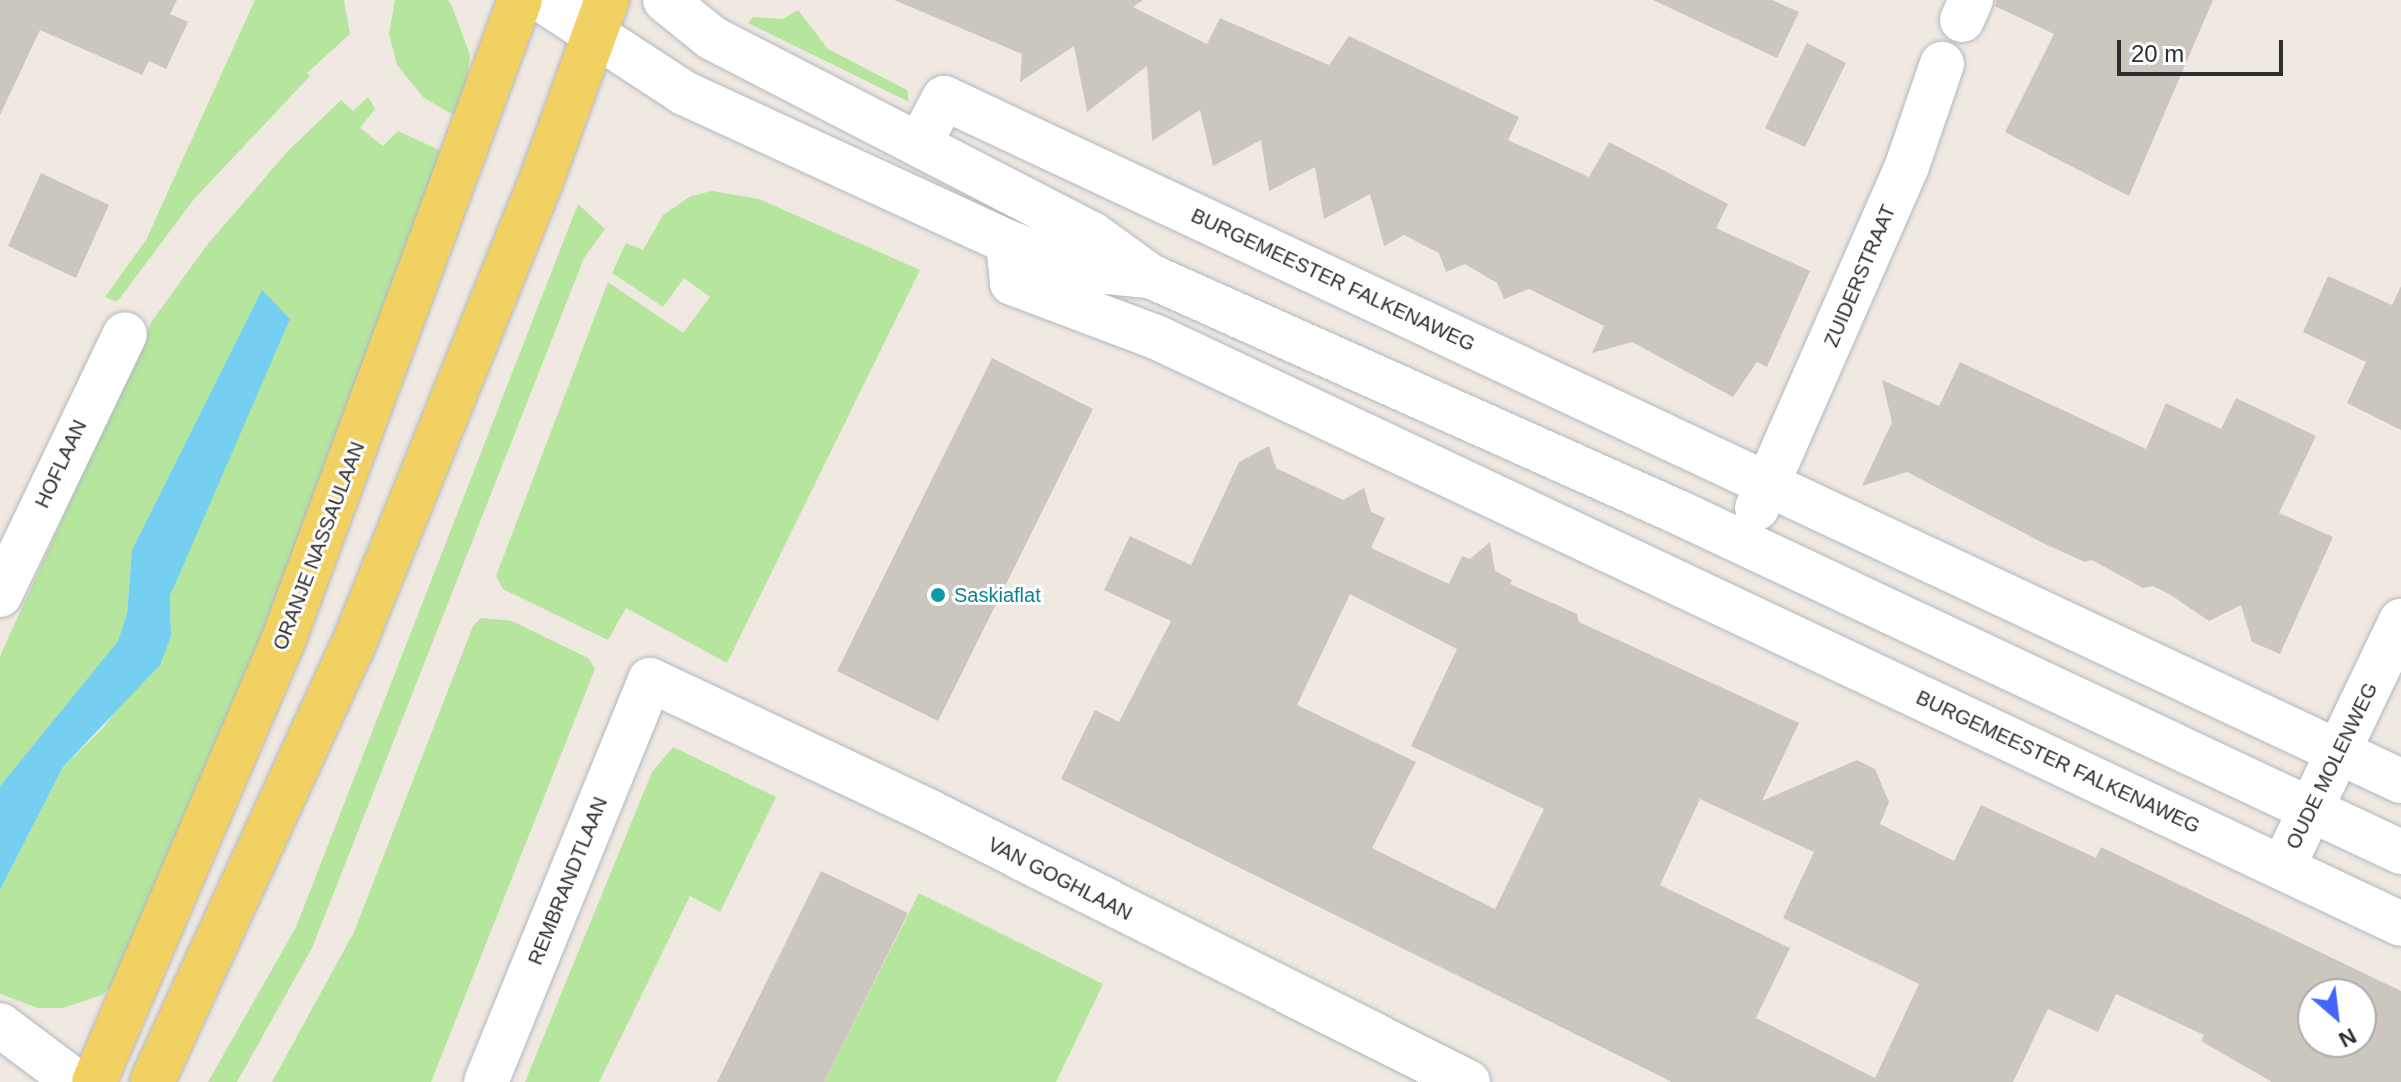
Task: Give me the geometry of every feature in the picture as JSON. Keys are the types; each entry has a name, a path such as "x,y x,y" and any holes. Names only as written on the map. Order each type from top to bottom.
{"main road":[{"name":"ORANJE NASSAULAAN","path":"94,1082 283,641 520,0"},
{"path":"152,1082 352,648 601,19"}],"street":[{"path":"542,0 601,19 684,93 1008,242 1078,269 1150,276"},
{"path":"665,0 712,38 1092,234 1150,276 1741,541 2401,852"},
{"name":"ZUIDERSTRAAT","path":"1768,484 1907,166 1942,64"},
{"name":"BURGEMEESTER FALKENAWEG","path":"920,143 944,98 2401,781"},
{"name":"BURGEMEESTER FALKENAWEG","path":"1008,242 1012,283 1156,337 2401,924"},
{"name":"HOFLAAN","path":"0,595 125,334"},
{"path":"1715,600 1768,484"},
{"name":"OUDE MOLENWEG","path":"2283,867 2401,621"},
{"name":"REMBRANDTLAAN","path":"486,1082 650,680"},
{"name":"VAN GOGHLAAN","path":"650,680 930,812 1468,1082"},
{"path":"0,1025 76,1082"}],"green space":[{"path":"255,0 344,0 350,34 307,73 310,76 194,199 117,302 105,297 146,240"},
{"path":"395,0 448,0 452,6 470,55 463,114 452,114 424,98 397,65 389,34"},
{"path":"798,10 828,49 907,90 909,102 748,23 753,17 783,19"},
{"path":"368,97 375,109 360,128 383,146 398,131 448,154 256,654 114,983 102,995 63,1008 38,1008 0,994 0,890 63,767 103,728 171,636 170,597 196,530 262,291 132,550 127,613 118,641 0,786 0,656 152,321 207,245 288,151 341,100 353,111"},
{"path":"712,191 759,199 920,270 727,663 626,608 608,640 503,589 496,576 608,282 683,333 710,297 684,278 663,307 612,273 626,243 643,250 663,215 691,196"},
{"path":"578,204 605,229 584,258 312,948 237,1082 208,1082 296,927"},
{"path":"481,618 512,621 588,658 595,669 431,1082 272,1082 354,932 473,626"},
{"path":"673,747 776,797 720,912 690,896 599,1082 525,1082 652,772"},
{"path":"919,893 1103,984 1056,1082 824,1082"}],"water":[{"path":"262,290 290,319 170,596 171,636 160,665 63,767 0,890 0,786 118,641 127,613 132,550"}],"building":[{"path":"0,0 177,0 170,14 188,22 166,69 149,61 142,75 40,30 0,115"},
{"path":"894,0 1143,0 1133,7 1207,44 1220,18 1329,65 1349,36 1519,117 1508,140 1589,177 1609,142 1728,204 1716,228 1810,271 1767,367 1757,362 1733,397 1632,342 1592,353 1604,326 1529,289 1504,299 1497,283 1465,264 1446,272 1439,253 1404,235 1384,246 1370,194 1324,219 1315,167 1269,191 1261,140 1213,166 1200,110 1152,141 1147,66 1087,112 1074,46 1020,82 1022,54"},
{"path":"1653,0 1772,0 1799,12 1777,58"},
{"path":"1996,0 2213,0 2129,196 2005,132 2054,34 1995,6"},
{"path":"1807,43 1846,63 1805,147 1765,128"},
{"path":"41,173 109,205 76,278 8,246"},
{"path":"2328,276 2392,305 2401,286 2401,430 2347,403 2366,362 2303,332"},
{"name":"Saskiaflat","path":"992,358 1093,409 938,721 837,671"},
{"path":"1960,362 2146,449 2166,403 2221,429 2236,398 2316,436 2279,513 2333,537 2280,654 2252,642 2241,605 2209,621 2153,586 2143,588 2092,560 2085,562 2047,545 1907,472 1862,486 1892,422 1882,380 1939,406"},
{"path":"1269,446 1276,468 1343,500 1364,488 1371,512 1385,518 1371,548 1449,584 1462,556 1470,559 1490,542 1495,571 1512,580 1510,584 1577,614 1579,622 1799,723 1762,801 1857,760 1875,769 1889,802 1880,824 1954,861 1981,805 2096,858 2101,847 2374,978 2297,978 2297,1058 2377,1058 2377,979 2401,991 2401,1082 2272,1082 2201,1041 2204,1035 2116,994 2098,1032 2048,1009 2013,1082 1672,1082 1061,779 1095,710 1119,722 1171,621 1104,590 1130,536 1191,565 1239,462","holes":["1350,594 1457,649 1411,746 1544,809 1495,909 1372,848 1416,762 1297,705","1700,799 1814,852 1783,918 1919,984 1875,1078 1756,1018 1790,948 1660,885"]},
{"path":"821,871 908,913 824,1082 717,1082"}],"place":[{"name":"Saskiaflat","path":"938,595"}]}
